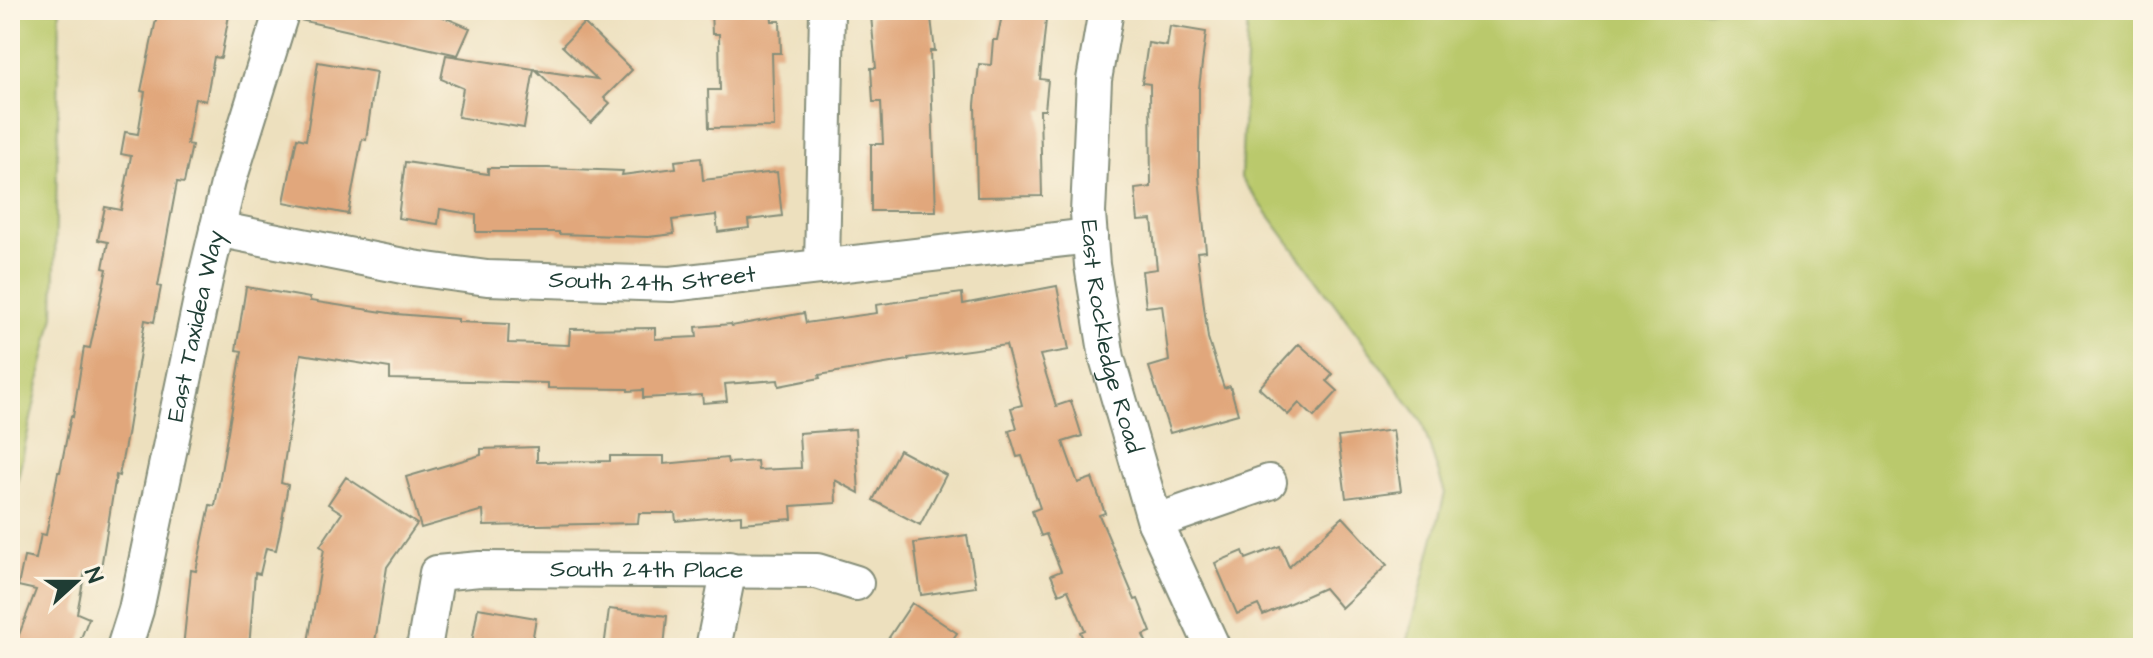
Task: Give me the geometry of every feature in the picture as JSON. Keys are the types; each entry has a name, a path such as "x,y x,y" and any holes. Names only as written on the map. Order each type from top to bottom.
{"street":[{"name":"East Taxidea Way","path":"124,648 136,610 229,180 282,10"},
{"path":"822,267 827,10"},
{"name":"East Rockledge Road","path":"1106,10 1094,80 1088,213 1107,358 1155,522 1213,648"},
{"name":"South 24th Street","path":"217,229 413,268 487,278 671,284 1090,236"},
{"path":"1155,522 1269,482"},
{"name":"South 24th Place","path":"424,648 437,573 480,569 817,571 856,583"},
{"path":"713,648 729,569"}],"green space":[{"path":"10,10 60,10 54,315 10,513"},
{"path":"1248,10 2143,10 2143,648 1406,648 1445,493 1421,420 1241,178"}],"building":[{"path":"158,10 230,10 221,58 214,57 206,101 195,98 187,144 192,145 184,183 177,182 154,322 145,320 100,574 85,571 77,613 89,618 77,648 14,648 36,590 18,586 24,557 36,559 41,534 46,535 73,417 84,347 90,348 107,269 103,268 108,242 98,240 105,207 121,210 131,156 121,154 125,132 138,134 145,92 141,91"},
{"path":"301,10 427,10 470,28 458,55 300,20"},
{"path":"711,10 771,10 772,21 780,21 781,53 772,53 774,127 709,128 708,90 720,90 719,34 712,34"},
{"path":"892,10 930,10 935,51 930,51 936,211 871,211 871,144 883,144 881,102 873,102 871,68 876,68 871,16 892,13"},
{"path":"1003,10 1047,10 1040,79 1048,80 1045,110 1040,110 1042,196 977,197 975,105 979,64 991,65 993,40 997,40"},
{"path":"584,23 632,70 604,98 610,103 591,123 536,70 597,79 562,46"},
{"path":"1170,26 1206,32 1199,88 1199,176 1206,251 1197,252 1208,338 1224,388 1230,386 1238,414 1170,433 1149,367 1169,361 1162,305 1146,307 1142,271 1157,269 1152,220 1138,221 1135,189 1151,187 1150,84 1142,83 1148,43 1167,46"},
{"path":"446,55 534,69 524,128 458,117 463,88 441,79"},
{"path":"318,62 376,72 366,140 362,139 348,214 284,202 297,138 306,140"},
{"path":"701,158 703,180 777,172 782,216 748,220 749,228 718,232 716,215 672,220 674,234 648,237 559,232 476,232 476,215 440,209 438,224 398,218 405,162 488,174 488,168 547,168 623,171 622,175 676,168 675,161"},
{"path":"1057,286 1069,350 1040,355 1056,406 1071,401 1082,436 1063,442 1078,483 1092,478 1105,513 1099,515 1151,632 1143,635 1149,648 1087,648 1080,632 1085,630 1068,590 1059,594 1051,575 1061,571 1046,534 1041,536 1032,511 1040,508 1022,456 1017,457 1009,431 1017,428 1011,408 1022,405 1006,345 908,358 779,386 778,380 725,384 727,401 703,403 702,395 643,398 643,390 548,388 548,383 390,379 390,368 301,354 281,483 288,485 281,526 276,550 266,548 260,574 255,573 249,648 183,648 191,570 196,571 210,505 215,506 242,351 236,350 246,287 310,298 310,301 396,314 458,319 458,322 509,324 508,343 569,345 570,329 655,328 655,339 697,337 696,327 732,326 804,313 806,323 877,313 876,305 923,298 962,293 963,304"},
{"path":"1299,344 1333,374 1327,381 1338,391 1314,417 1299,403 1288,415 1259,388"},
{"path":"855,429 859,493 835,480 836,503 791,506 792,519 741,523 741,515 676,521 675,513 639,513 638,523 484,526 483,510 421,528 406,477 481,455 481,449 537,447 537,462 610,461 610,456 664,456 664,464 727,458 728,463 757,461 758,470 801,468 799,433"},
{"path":"1393,430 1401,491 1346,498 1338,437"},
{"path":"899,450 946,475 920,525 873,500"},
{"path":"346,477 417,524 387,567 374,648 307,648 324,549 320,546 342,513 328,504"},
{"path":"1343,517 1387,565 1341,608 1324,588 1263,615 1258,605 1237,614 1215,563 1243,551 1246,559 1280,546 1289,567"},
{"path":"967,535 976,587 921,595 914,543"},
{"path":"912,603 957,633 947,648 882,648"},
{"path":"478,608 536,618 531,648 471,648"},
{"path":"609,609 667,616 664,648 604,648"}]}
